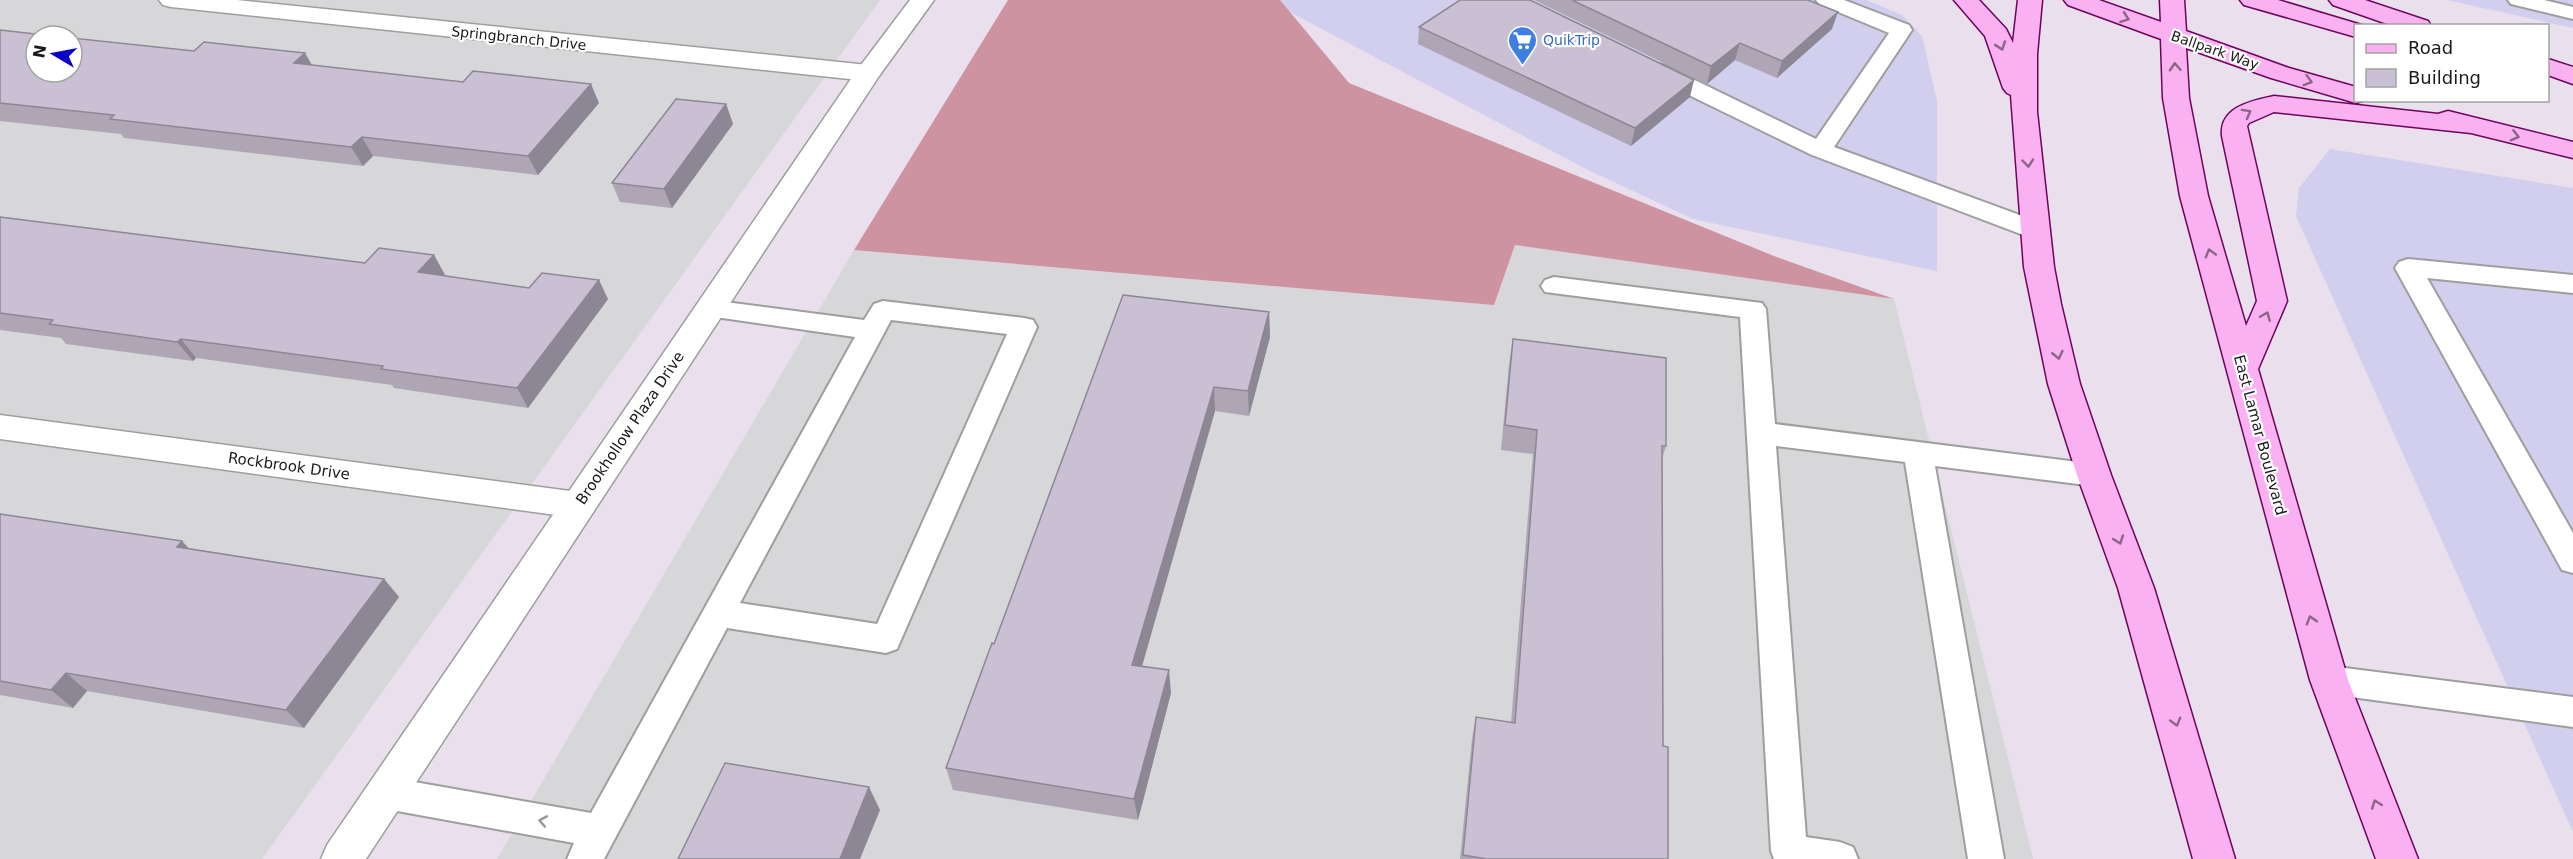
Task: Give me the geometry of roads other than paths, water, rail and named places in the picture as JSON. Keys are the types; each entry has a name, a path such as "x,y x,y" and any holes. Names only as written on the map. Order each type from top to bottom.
{"main road":[{"path":"1966,0 1997,34 2024,112"},
{"path":"2030,0 2024,54 2024,112 2039,267 2064,384 2094,475 2136,588 2214,859"},
{"name":"Ballpark Way","path":"2076,0 2280,73 2354,95"},
{"name":"East Lamar Boulevard","path":"2172,0 2176,98 2194,196 2329,680 2397,859"},
{"path":"2252,0 2354,30"},
{"path":"2341,0 2413,24"},
{"path":"2549,68 2573,75"},
{"path":"2549,75 2573,81"},
{"path":"2384,102 2573,150"},
{"path":"2242,370 2272,301 2235,136 2234,126 2238,118 2259,106 2292,105 2470,125"}],"street":[{"name":"Springbranch Drive","path":"171,0 868,73"},
{"name":"Brookhollow Plaza Drive","path":"342,859 868,73 922,0"},
{"name":"Rockbrook Drive","path":"0,427 578,505"}],"lane":[{"path":"1820,150 1901,30 1826,0"},
{"path":"2518,0 2573,13"},
{"path":"1640,62 1820,150 2035,230"},
{"path":"2573,309 2564,283 2408,268 2573,561"},
{"path":"1554,286 1753,309 1789,851 1840,859"},
{"path":"710,309 872,330"},
{"path":"386,793 593,845 718,613 883,310 1024,327 886,639 718,613"},
{"path":"1761,433 2094,475"},
{"path":"1918,453 1986,859"},
{"path":"2329,680 2573,712"}],"place":[{"name":"QuikTrip","path":"1522,66"}]}
